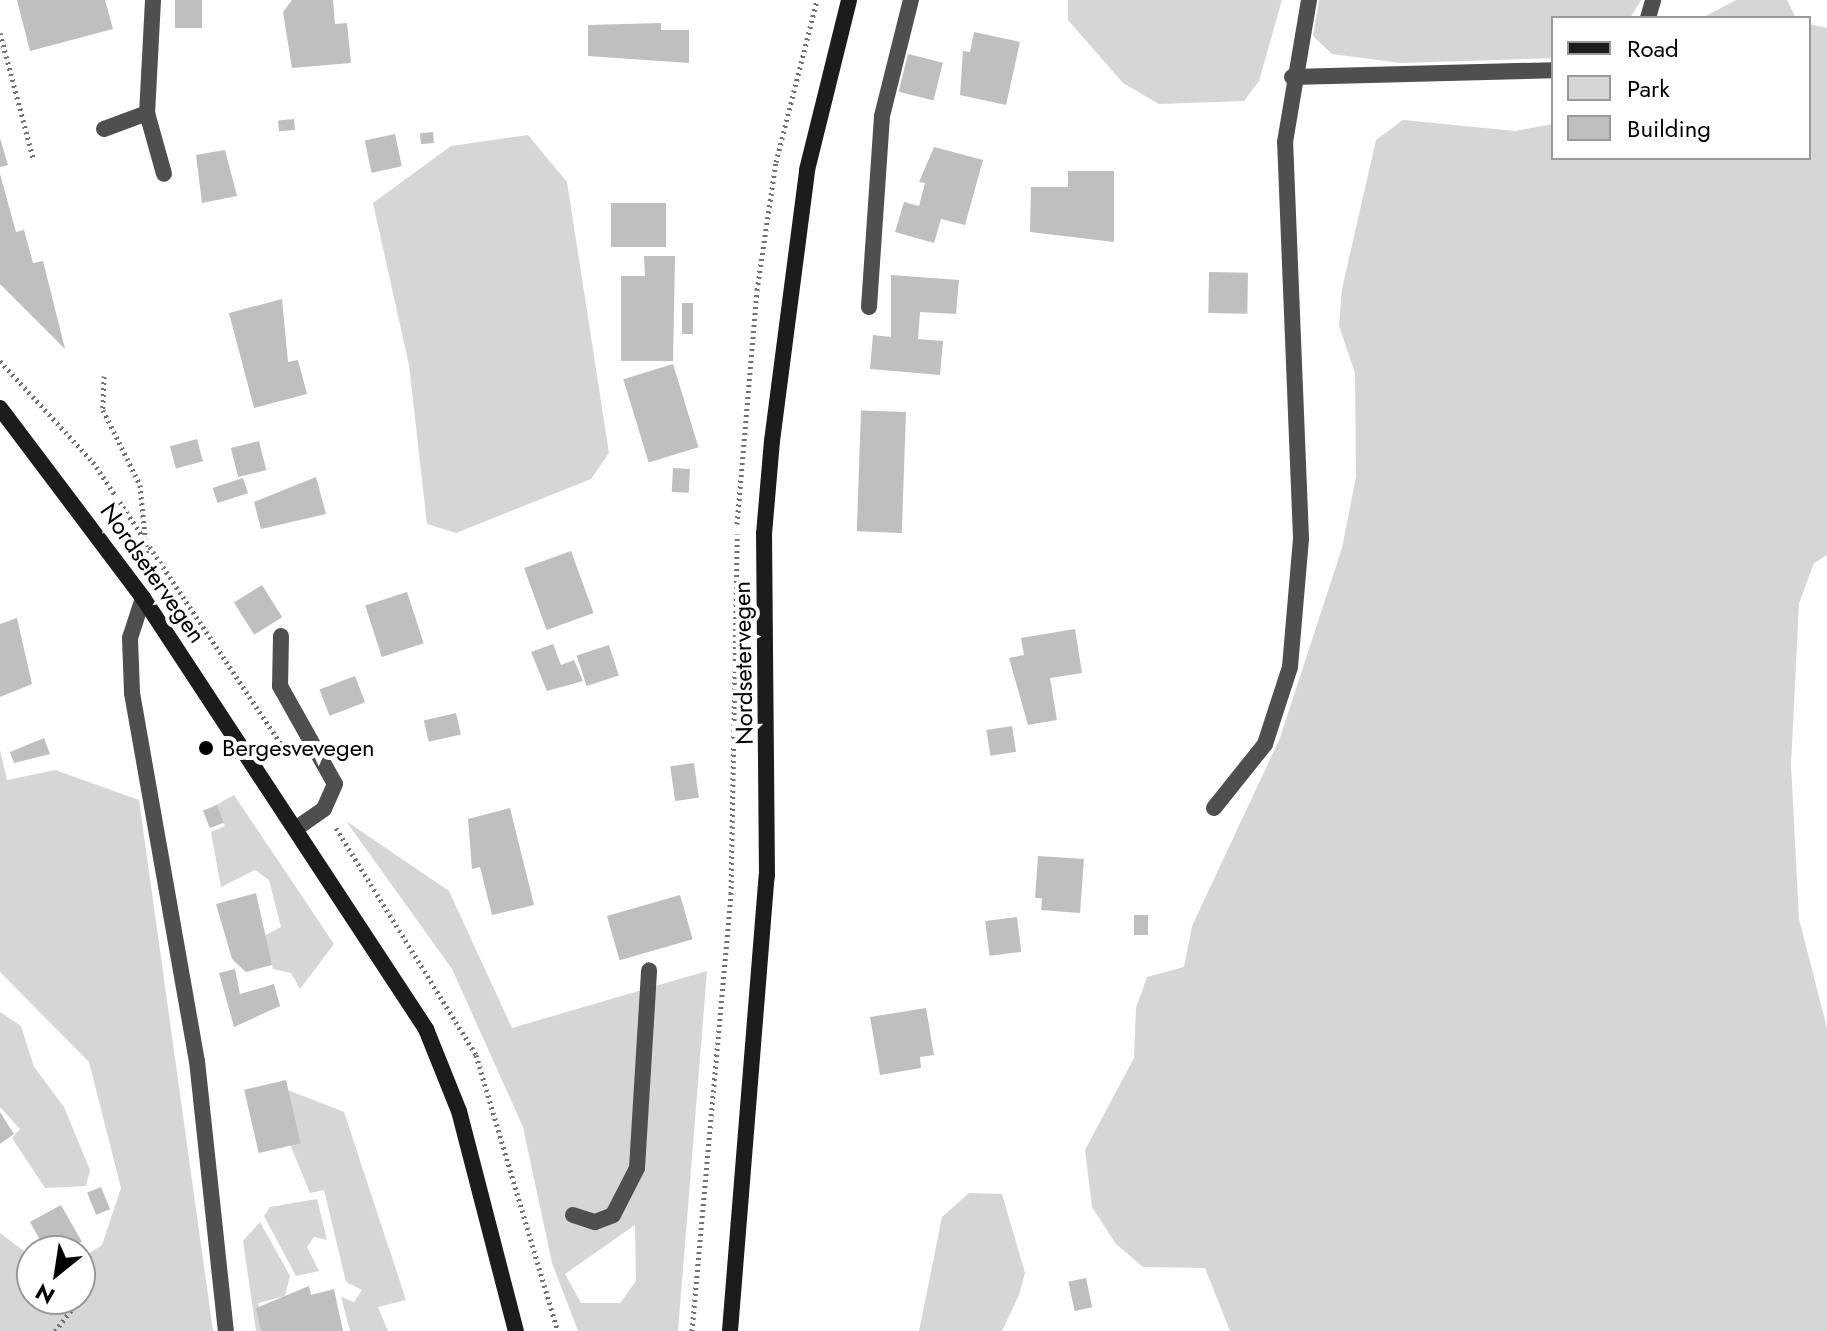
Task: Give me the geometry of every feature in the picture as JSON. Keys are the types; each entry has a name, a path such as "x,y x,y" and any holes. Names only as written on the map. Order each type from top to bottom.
{"main road":[{"name":"Nordsetervegen","path":"730,1331 767,876 764,534 772,441 807,170 849,0"},
{"name":"Nordsetervegen","path":"0,408 143,598 297,828 426,1029 459,1111 516,1331"}],"street":[{"path":"153,0 147,113 164,174"},
{"path":"869,307 882,116 911,0"},
{"path":"1214,808 1265,744 1290,667 1301,538 1284,203 1292,77 1309,0"},
{"path":"1292,77 1551,70"},
{"path":"104,129 147,113"},
{"path":"143,598 130,638 132,693 197,1061 226,1331"},
{"path":"281,636 280,686 335,784 324,809 297,828"},
{"path":"573,1215 595,1222 613,1215 637,1168 649,970"}],"path":[{"path":"0,33 33,158"},
{"path":"104,376 103,410 140,485 151,544 143,598"},
{"path":"55,1331 67,1315"}],"green space":[{"path":"1068,0 1282,0 1259,81 1244,101 1159,104 1123,83 1068,20"},
{"path":"1319,0 1641,0 1631,16 1551,16 1551,58 1401,63 1332,54 1313,36"},
{"path":"1736,0 1787,0 1795,16 1706,16"},
{"path":"1811,24 1827,28 1827,555 1814,563 1799,603 1791,765 1799,919 1827,1028 1827,1331 1230,1331 1205,1268 1143,1267 1116,1244 1092,1207 1085,1150 1134,1058 1136,1008 1147,977 1184,967 1192,926 1280,738 1342,548 1356,477 1355,373 1339,326 1342,289 1376,140 1403,120 1515,131 1551,124 1551,160 1811,160"},
{"path":"528,135 567,182 609,453 591,479 456,533 427,524 409,365 373,203 451,146"},
{"path":"0,750 7,780 55,770 139,800 213,1331 0,1331 0,1233 16,1245 16,1315 96,1315 96,1249 102,1245 121,1188 89,1062 0,972"},
{"path":"234,795 334,944 300,989 291,973 273,969 264,936 281,927 269,880 255,870 221,887 211,832 225,826 214,806"},
{"path":"346,821 449,891 512,1028 707,971 678,1331 578,1331 552,1263 523,1127 452,969","holes":["635,1225 636,1281 620,1303 581,1303 565,1274"]},
{"path":"0,1012 21,1026 34,1067 64,1107 90,1170 86,1186 45,1188 12,1138 20,1129 0,1107"},
{"path":"268,1091 290,1091 344,1112 406,1300 378,1307 388,1331 350,1331 341,1297 354,1302 362,1290 346,1282 324,1190 310,1193"},
{"path":"969,1193 1002,1194 1025,1273 1019,1295 1002,1331 919,1331 942,1217"},
{"path":"317,1199 327,1240 314,1237 307,1247 319,1271 296,1276 264,1216 270,1207"},
{"path":"260,1222 290,1276 285,1296 258,1303 265,1331 256,1331 243,1241"}],"building":[{"path":"17,0 105,0 113,29 30,51"},
{"path":"175,0 202,0 202,28 175,28"},
{"path":"292,0 333,0 335,24 347,23 351,63 292,68 283,12"},
{"path":"661,23 661,30 689,30 689,63 588,56 588,25"},
{"path":"974,32 1020,42 1006,105 960,95 963,51 970,52"},
{"path":"908,54 943,63 933,101 899,92"},
{"path":"294,119 295,130 279,131 278,120"},
{"path":"433,132 434,143 421,144 420,133"},
{"path":"395,134 402,166 372,173 365,140"},
{"path":"0,138 8,165 0,167"},
{"path":"934,147 983,160 965,225 941,219 934,243 895,232 904,202 919,206 925,183 919,182"},
{"path":"225,150 237,196 202,203 196,155"},
{"path":"1068,171 1114,171 1114,242 1030,232 1031,187 1068,187"},
{"path":"0,174 16,232 24,230 33,263 43,261 65,349 0,284"},
{"path":"611,203 666,203 666,247 611,247"},
{"path":"644,256 675,256 673,361 621,361 621,276 645,276"},
{"path":"1209,272 1248,273 1247,314 1208,313"},
{"path":"891,275 959,280 956,314 920,312 918,339 943,341 940,375 870,369 873,335 891,337"},
{"path":"282,299 288,362 298,360 307,394 254,408 229,313"},
{"path":"682,303 693,303 693,334 682,334"},
{"path":"673,364 698,447 649,462 623,379"},
{"path":"861,410 906,412 902,533 857,531"},
{"path":"197,439 203,461 176,468 170,446"},
{"path":"259,441 266,470 238,477 231,448"},
{"path":"673,468 690,469 689,493 672,492"},
{"path":"316,477 326,514 261,529 254,502"},
{"path":"243,478 248,493 218,503 213,488"},
{"path":"571,551 594,613 547,630 524,568"},
{"path":"262,585 282,617 254,635 234,602"},
{"path":"407,592 424,643 382,657 365,606"},
{"path":"17,618 32,684 0,697 0,624"},
{"path":"1075,629 1082,673 1050,678 1057,720 1028,725 1009,658 1024,655 1021,638"},
{"path":"553,644 561,665 574,660 583,681 547,691 531,652"},
{"path":"609,645 619,675 587,686 577,656"},
{"path":"355,676 365,702 330,716 320,690"},
{"path":"456,713 461,734 429,742 424,720"},
{"path":"1012,726 1016,752 990,756 986,730"},
{"path":"44,738 50,754 14,763 10,752"},
{"path":"694,763 699,798 675,801 670,766"},
{"path":"217,805 224,823 210,828 203,810"},
{"path":"510,808 534,905 492,915 480,867 472,869 468,819"},
{"path":"1038,856 1084,859 1080,913 1041,910 1042,898 1035,898"},
{"path":"256,893 272,965 246,972 232,959 216,904"},
{"path":"680,895 693,939 620,960 607,916"},
{"path":"1134,915 1148,915 1148,935 1134,935"},
{"path":"1017,917 1021,952 990,956 985,921"},
{"path":"235,969 240,994 274,984 280,1006 234,1027 219,973"},
{"path":"926,1008 934,1055 920,1057 921,1068 880,1075 870,1017"},
{"path":"286,1080 301,1143 259,1153 244,1090"},
{"path":"0,1112 14,1134 0,1144"},
{"path":"101,1187 110,1209 96,1215 87,1193"},
{"path":"61,1205 78,1235 37,1235 30,1222"},
{"path":"1086,1278 1092,1307 1075,1311 1068,1282"},
{"path":"309,1286 311,1295 334,1289 343,1331 261,1331 256,1308"}],"place":[{"name":"Bergesvevegen","path":"206,748"}]}
